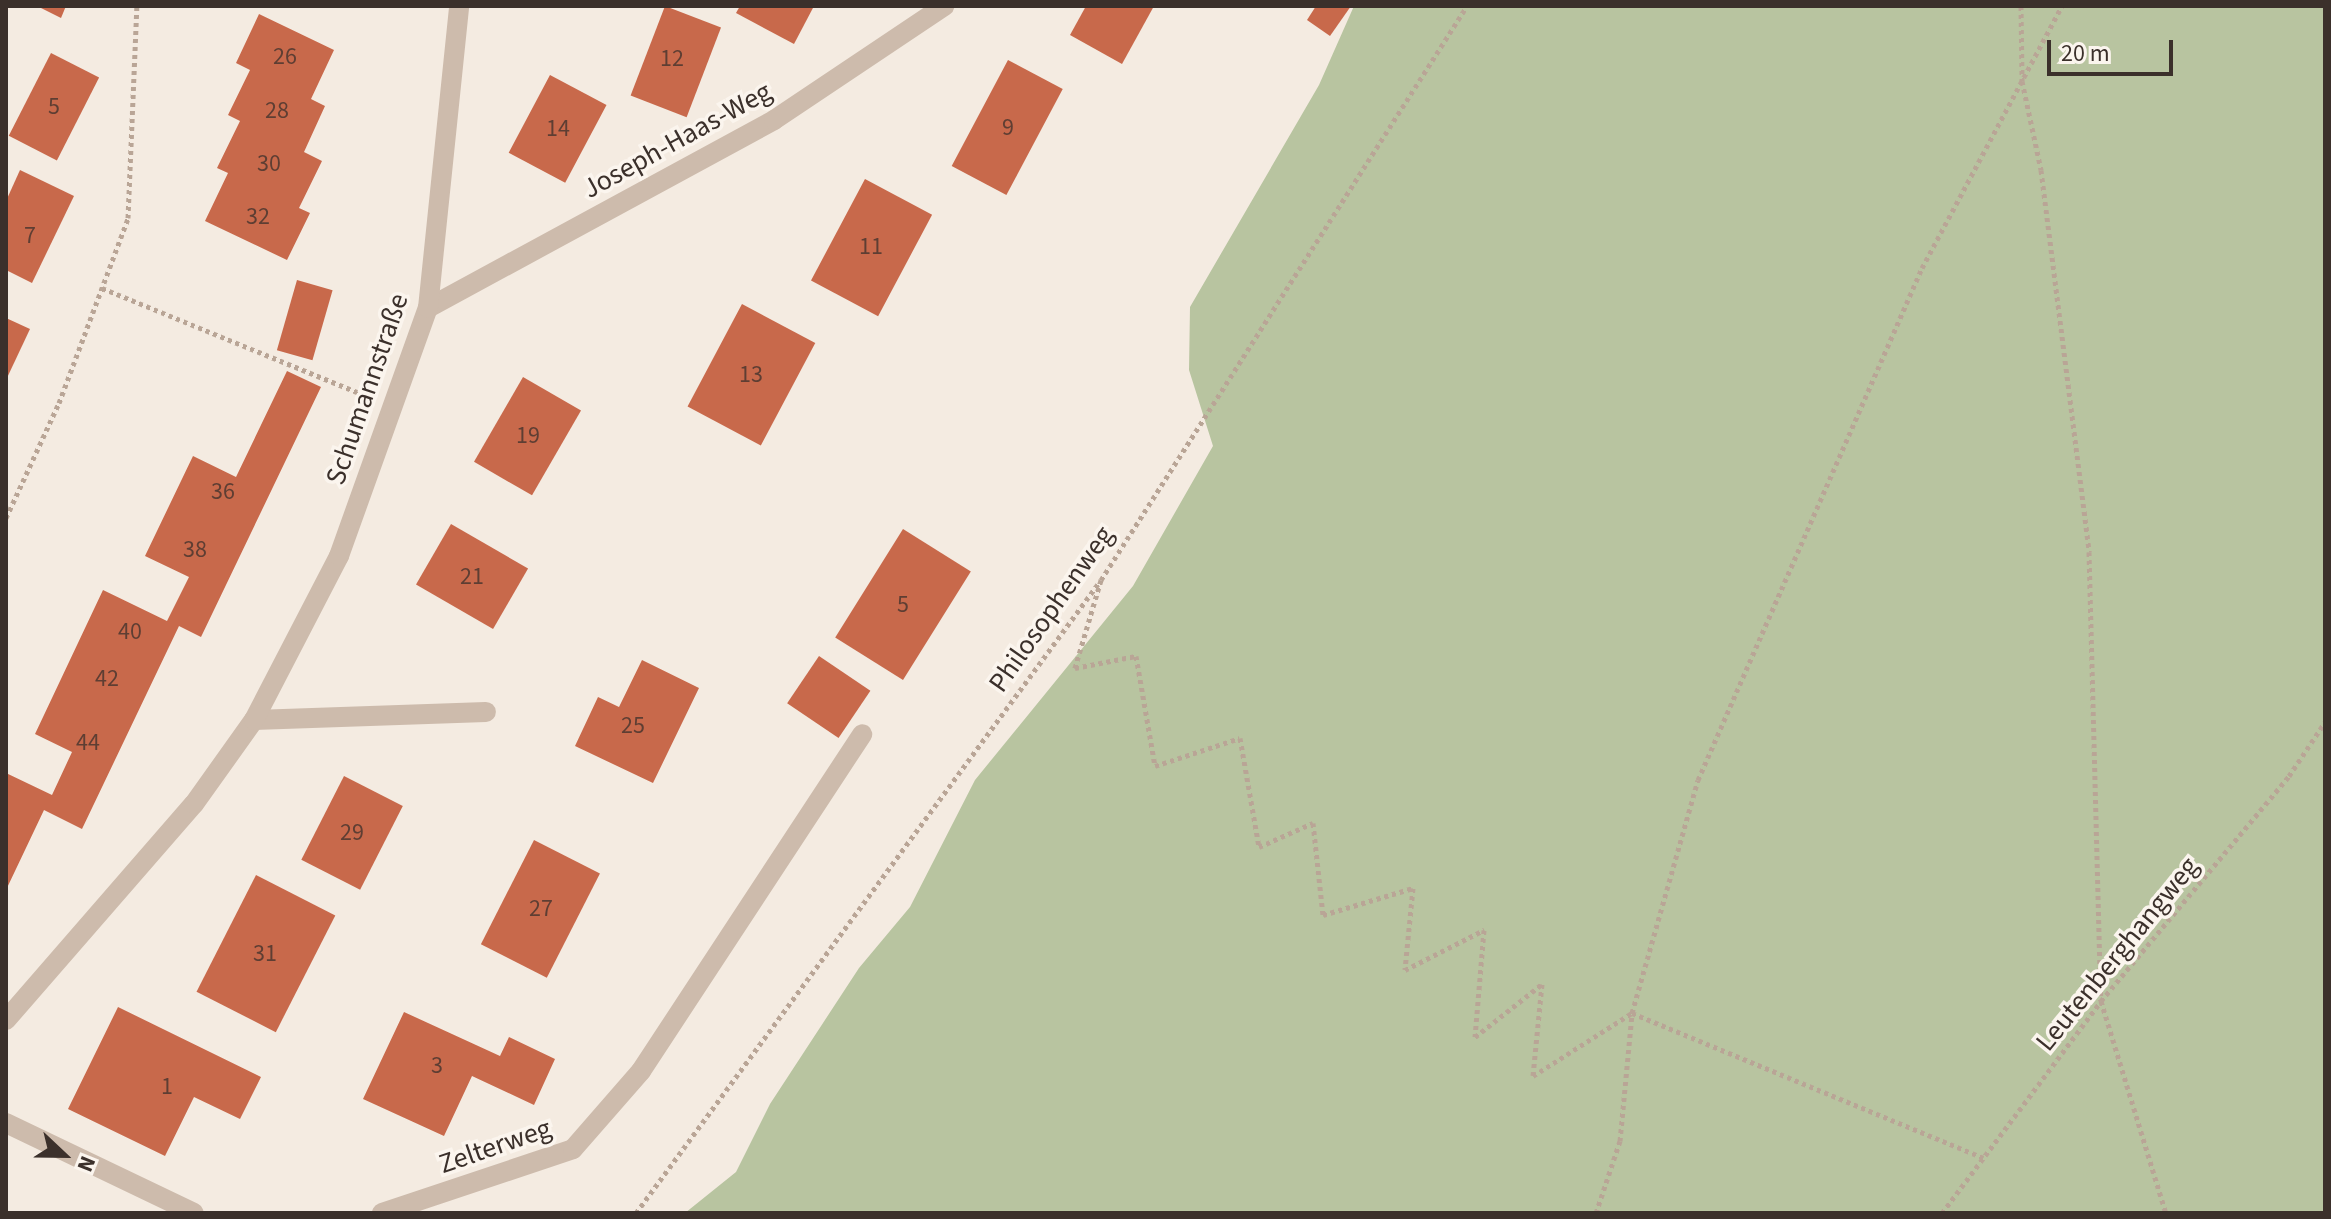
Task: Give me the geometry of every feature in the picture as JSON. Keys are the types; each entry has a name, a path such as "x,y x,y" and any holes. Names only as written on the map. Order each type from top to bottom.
{"street":[{"name":"Schumannstraße","path":"6,1020 194,804 254,720 339,556 428,308 459,6"},
{"name":"Joseph-Haas-Weg","path":"428,308 774,120 944,6"},
{"path":"254,720 486,712"},
{"name":"Zelterweg","path":"382,1213 573,1149 641,1071 862,734"},
{"path":"6,1123 194,1213"}],"path":[{"path":"6,518 59,403 128,218 137,6"},
{"name":"Philosophenweg","path":"636,1213 1101,580 1467,6"},
{"path":"2021,6 2022,81 2041,170 2089,552 2101,1001 2166,1213"},
{"path":"1596,1213 1620,1141 1632,1013 1698,780 1922,268 2062,6"},
{"path":"102,288 392,407"},
{"path":"1101,580 1075,668 1136,656 1155,766 1240,738 1259,847 1313,823 1323,915 1413,888 1405,970 1484,930 1475,1037 1542,984 1533,1076 1632,1013"},
{"name":"Leutenberghangweg","path":"1942,1213 2101,1001 2289,776 2325,722"},
{"path":"1632,1013 1983,1158"}],"green space":[{"path":"1354,6 2325,6 2325,1213 685,1213 736,1172 770,1104 859,968 910,907 975,780 1133,586 1213,446 1189,370 1190,307 1319,85"}],"building":[{"path":"37,6 66,6 61,18"},
{"path":"665,6 721,28 687,117 631,96"},
{"path":"740,6 814,6 794,44 736,13"},
{"path":"1086,6 1154,6 1122,64 1070,35"},
{"path":"1316,6 1351,6 1330,36 1307,20"},
{"path":"259,14 334,50 311,99 325,106 304,152 322,161 299,208 310,213 287,260 205,221 228,173 217,168 240,121 228,115 250,70 236,63"},
{"path":"51,53 99,78 57,160 9,136"},
{"path":"1008,60 1063,89 1006,195 952,166"},
{"path":"550,75 607,105 565,183 509,153"},
{"path":"20,170 74,196 32,283 6,270 6,201"},
{"path":"865,179 932,215 878,316 811,281"},
{"path":"297,280 333,290 312,360 277,350"},
{"path":"742,304 815,343 761,445 688,406"},
{"path":"6,318 30,329 6,380"},
{"path":"287,371 321,387 201,637 179,626 82,829 44,810 6,890 6,773 52,795 72,752 35,734 103,590 167,621 189,577 145,556 193,456 236,477"},
{"path":"523,377 581,411 532,495 474,462"},
{"path":"451,524 528,568 493,629 416,585"},
{"path":"903,529 971,571 903,680 835,638"},
{"path":"819,656 870,691 839,738 787,703"},
{"path":"642,660 699,688 653,783 575,746 598,697 619,707"},
{"path":"344,776 403,806 360,890 301,860"},
{"path":"534,840 600,874 547,978 481,944"},
{"path":"256,875 335,915 276,1032 197,992"},
{"path":"118,1007 261,1077 240,1119 194,1097 165,1156 68,1109"},
{"path":"404,1012 500,1056 509,1037 555,1059 534,1105 472,1076 444,1136 363,1099"}]}
